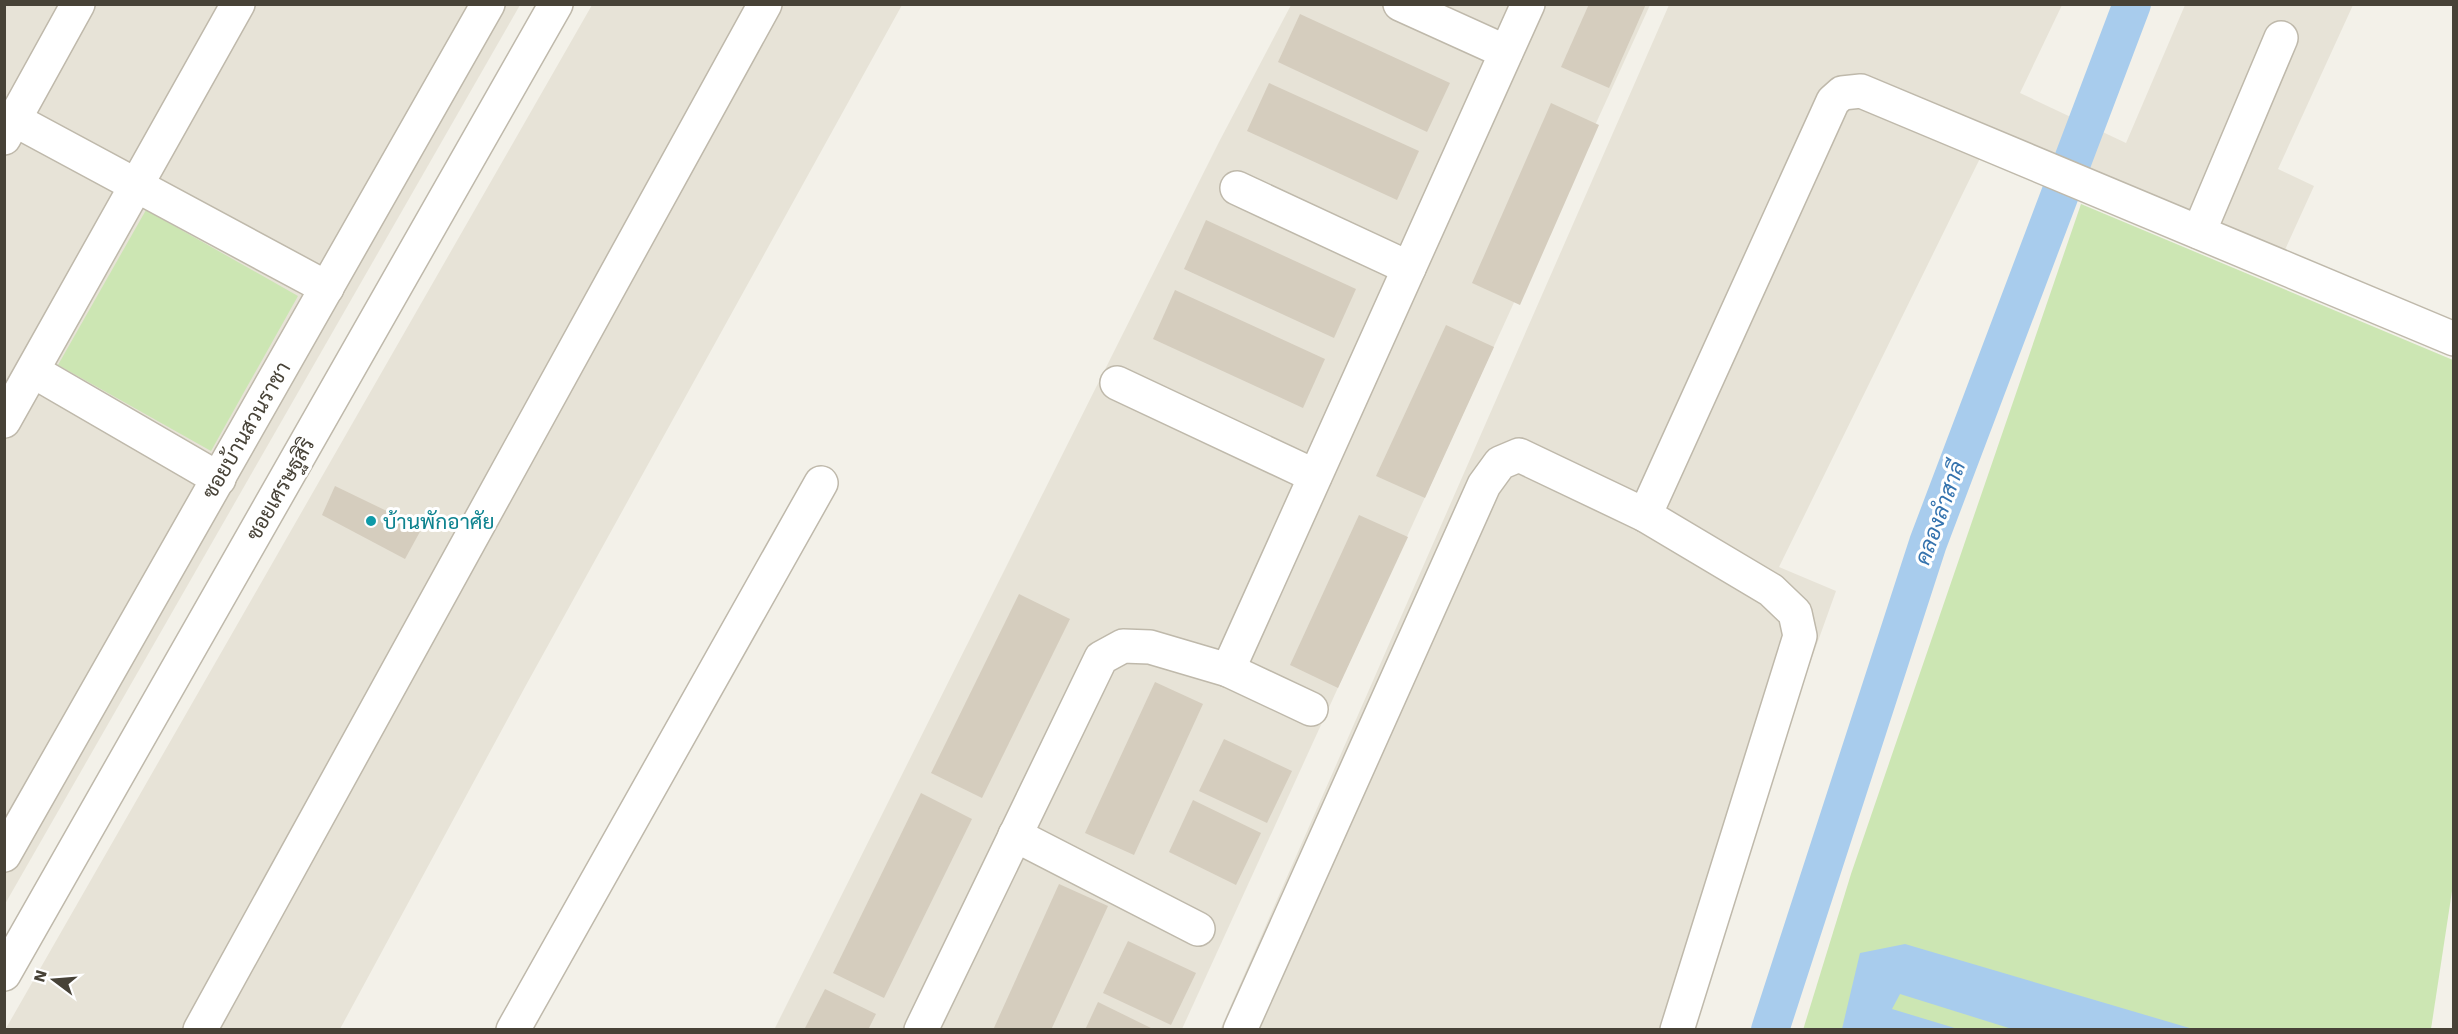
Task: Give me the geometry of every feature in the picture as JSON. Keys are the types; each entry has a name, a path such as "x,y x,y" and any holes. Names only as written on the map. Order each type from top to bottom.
{"street":[{"path":"78,4 10,129 137,184 327,288"},
{"path":"4,421 238,4"},
{"name":"ซอยบ้านสวนราชา","path":"4,855 488,4"},
{"name":"ซอยเศรษฐสิริ","path":"4,974 555,4"},
{"path":"200,1029 765,4"},
{"path":"1400,4 1506,52"},
{"path":"1228,670 1528,4"},
{"path":"2199,232 2281,38"},
{"path":"1645,515 1833,101 1842,93 1861,91 2454,339"},
{"path":"1237,188 1409,268"},
{"path":"33,371 219,479"},
{"path":"1117,383 1315,476"},
{"path":"1240,1029 1484,485 1500,463 1519,455 1645,515 1771,590 1796,613 1800,636 1677,1029"},
{"path":"513,1029 821,483"},
{"path":"921,1029 1101,657 1123,645 1150,647 1228,670 1311,709"},
{"path":"1015,834 1198,929"}],"shaded area":[{"path":"5,5 520,5 5,904"},
{"path":"592,5 902,5 525,687 340,1029 5,1030"},
{"path":"1291,5 1650,5 1182,1029 774,1030 1219,142"},
{"path":"1669,5 2062,5 2020,93 2126,143 2185,5 2353,5 2278,169 2314,186 2279,263 1990,138 1779,567 1836,591 1739,861 1670,1029 1220,1030"}],"green space":[{"path":"2081,204 2453,360 2454,878 2431,1029 1803,1030 1851,874"},
{"path":"146,210 298,296 211,451 58,365"}],"water":[{"path":"1905,944 2193,1029 2012,1029 1900,994 1892,1009 1958,1029 1842,1029 1860,953"}],"building":[{"path":"1589,4 1646,4 1609,88 1561,67"},
{"path":"1300,14 1450,83 1427,132 1278,62"},
{"path":"1269,83 1419,151 1397,200 1247,131"},
{"path":"1551,103 1599,125 1520,305 1472,283"},
{"path":"1206,220 1356,289 1334,338 1184,269"},
{"path":"1175,290 1325,359 1303,408 1153,339"},
{"path":"1446,325 1494,347 1425,498 1376,476"},
{"name":"บ้านพักอาศัย","path":"335,486 422,528 405,559 322,515"},
{"path":"1359,515 1408,537 1338,688 1290,665"},
{"path":"1019,594 1070,619 982,798 931,773"},
{"path":"1155,682 1203,704 1134,855 1085,833"},
{"path":"1224,739 1292,771 1267,823 1199,791"},
{"path":"921,793 972,819 884,998 833,973"},
{"path":"1193,800 1261,833 1236,885 1169,852"},
{"path":"1059,884 1108,906 1051,1030 993,1030"},
{"path":"1128,941 1196,973 1171,1025 1103,993"},
{"path":"825,989 876,1014 868,1030 804,1030"},
{"path":"1098,1002 1155,1030 1085,1030"}],"waterway":[{"name":"คลองลำสาลี","path":"1770,1030 1928,543 2132,4"}],"place":[{"name":"บ้านพักอาศัย","path":"371,521"}]}
